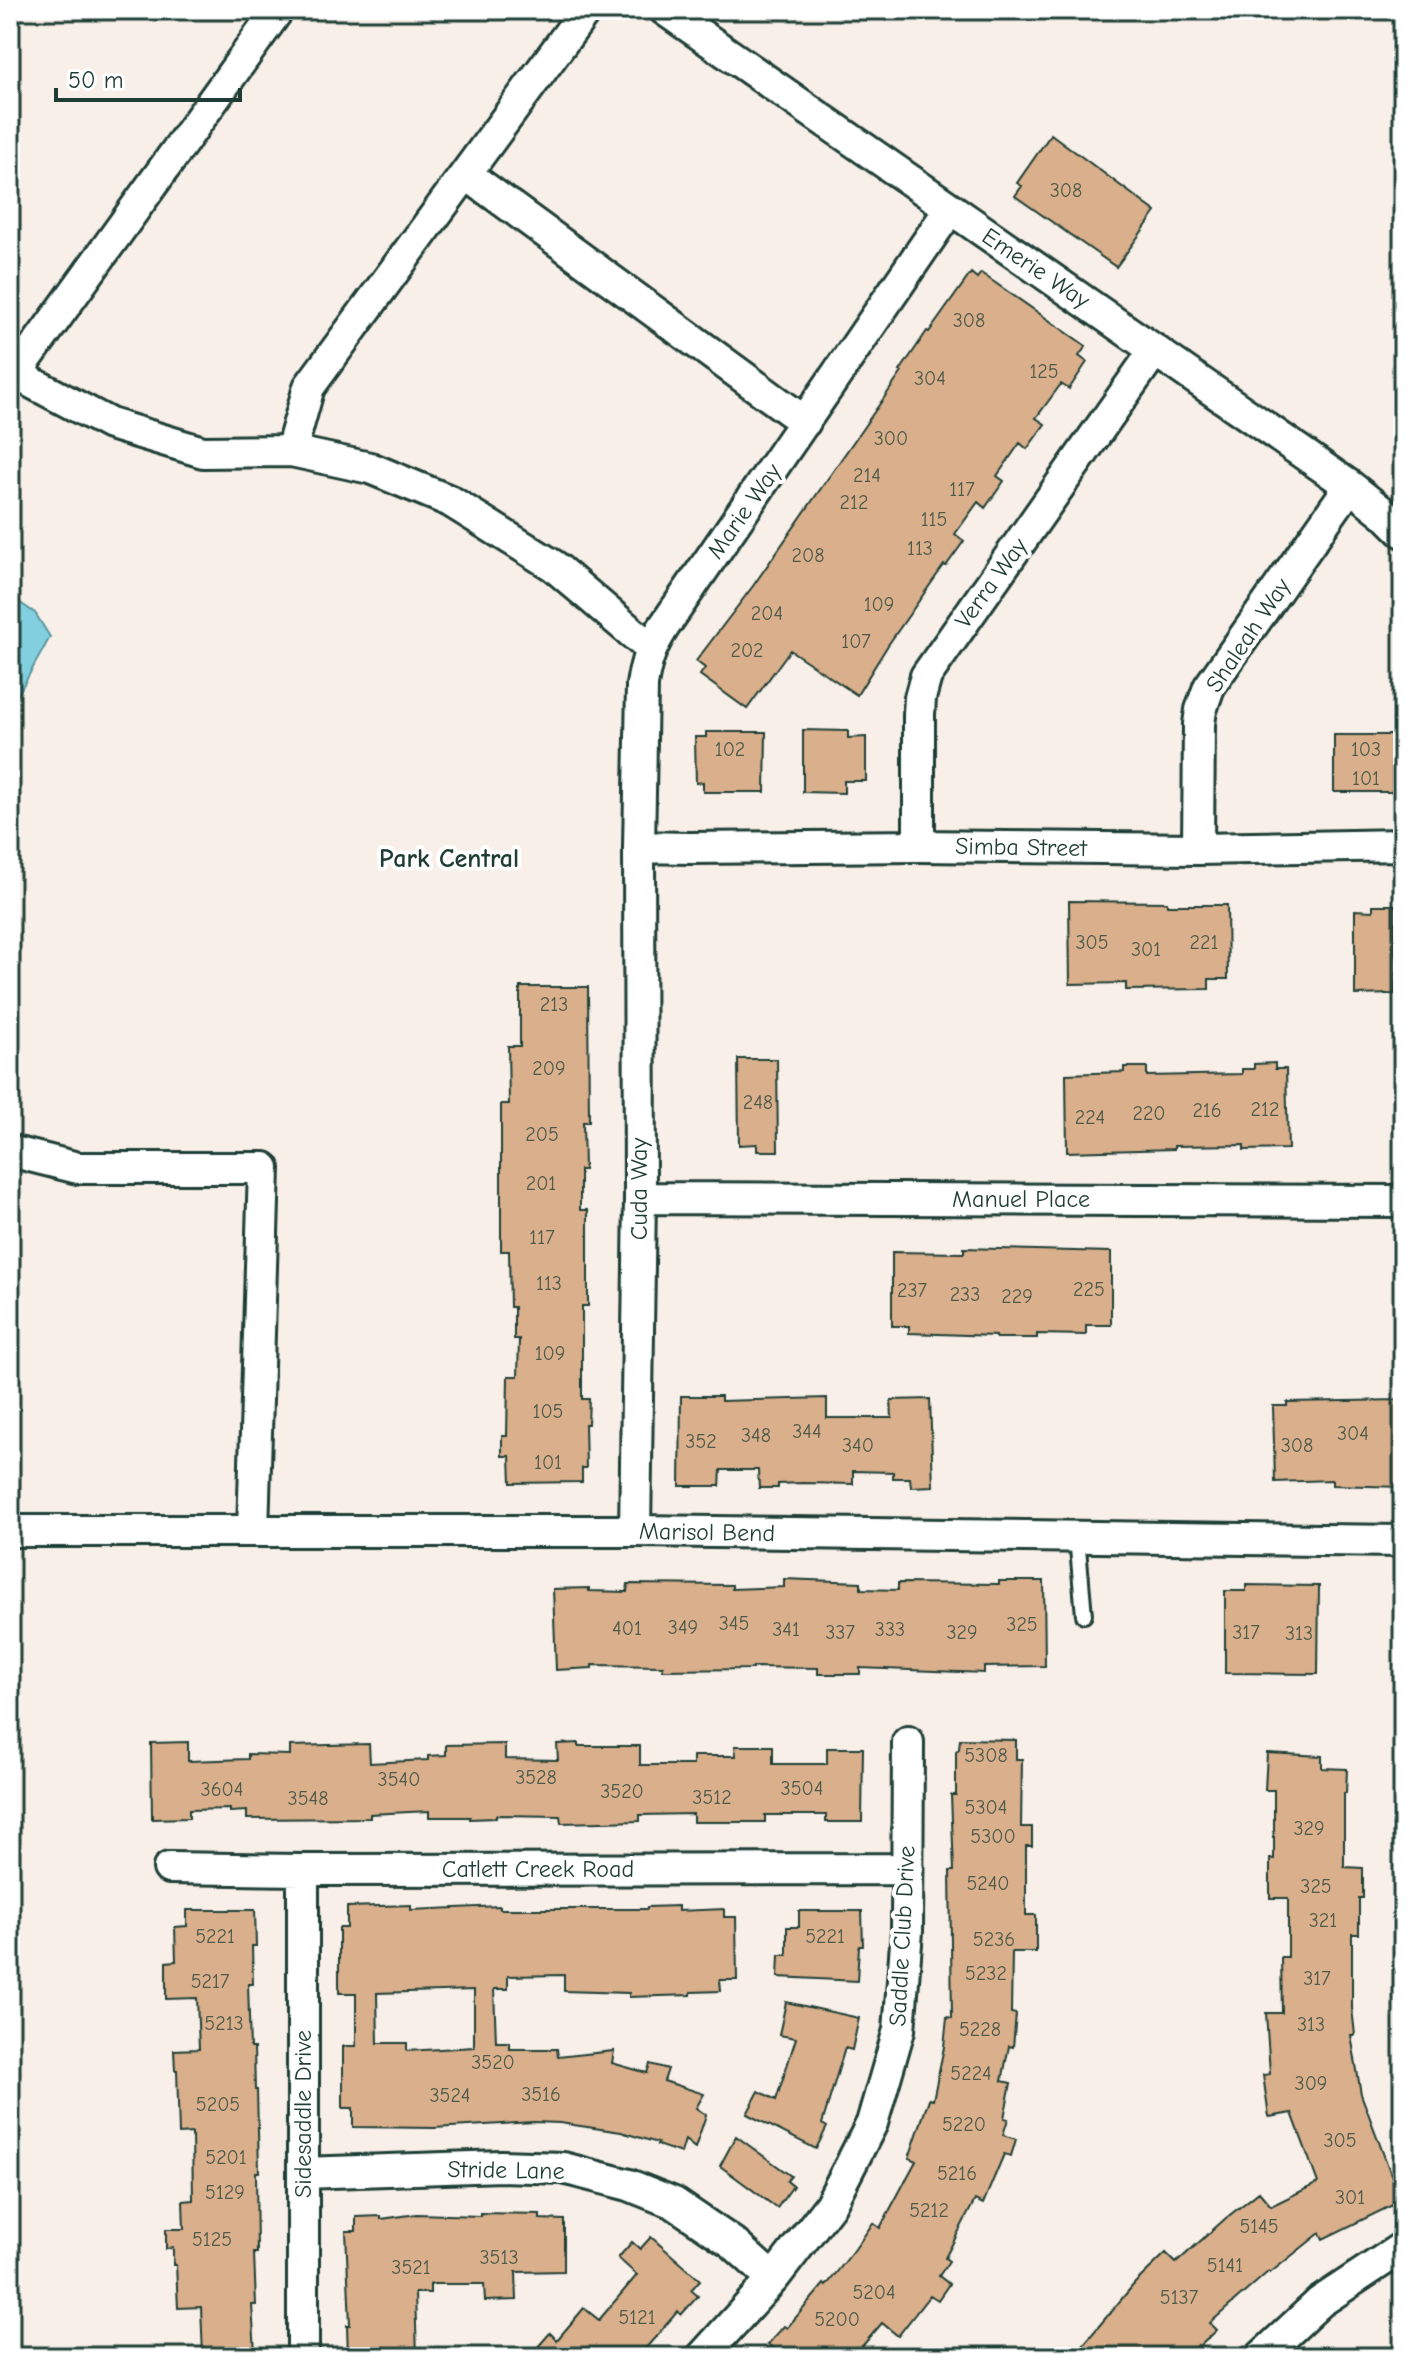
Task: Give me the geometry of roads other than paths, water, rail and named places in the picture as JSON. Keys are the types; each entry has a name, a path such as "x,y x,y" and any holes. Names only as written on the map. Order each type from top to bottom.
{"street":[{"path":"278,10 13,373 110,424 203,452 291,451 370,468 450,501 554,566 650,648"},
{"path":"291,451 309,387 586,10"},
{"name":"Emerie Way","path":"665,10 1350,486 1403,532"},
{"path":"466,174 805,422"},
{"name":"Marie Way","path":"639,847 642,685 650,648 950,209"},
{"name":"Verra Way","path":"919,846 919,714 926,676 1155,350"},
{"name":"Shaleah Way","path":"1198,849 1199,724 1209,687 1350,486"},
{"name":"Simba Street","path":"639,847 1198,849 1403,845"},
{"name":"Cuda Way","path":"635,1531 640,1198 639,847"},
{"path":"10,1151 78,1168 264,1168 253,1531"},
{"name":"Manuel Place","path":"640,1198 1403,1201"},
{"name":"Marisol Bend","path":"10,1531 635,1531 1403,1541"},
{"name":"Saddle Club Drive","path":"702,2357 773,2279 830,2205 872,2123 899,2030 907,1931 908,1742"},
{"name":"Catlett Creek Road","path":"169,1868 908,1869"},
{"name":"Sidesaddle Drive","path":"303,1870 303,2357"},
{"name":"Stride Lane","path":"303,2173 501,2166 563,2168 629,2185 674,2203 733,2243 773,2279"},
{"path":"1261,2357 1320,2302 1403,2247"}],"lane":[{"path":"1077,1537 1084,1615"}],"water":[{"path":"10,596 35,613 50,637 10,709"}],"district":[{"name":"Park Central","path":"449,858"}]}
